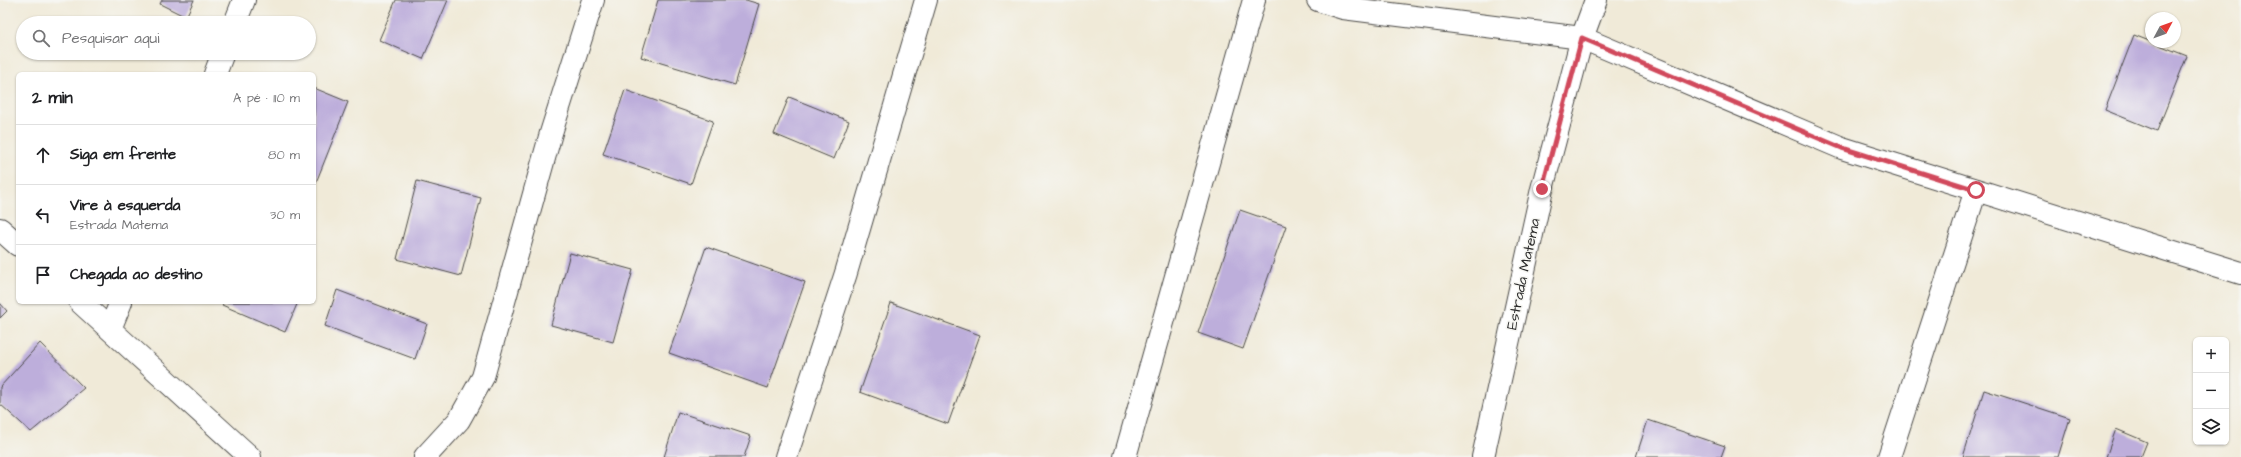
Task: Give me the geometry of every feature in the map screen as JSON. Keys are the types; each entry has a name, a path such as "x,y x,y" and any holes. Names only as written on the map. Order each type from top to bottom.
{"street":[{"path":"238,16 244,0"},
{"path":"425,457 459,420 483,378 551,133 592,0"},
{"path":"786,457 846,273 926,0"},
{"path":"1125,457 1254,0"},
{"path":"1318,0 1582,38 1842,148 2241,273"},
{"name":"Estrada Matema","path":"1483,457 1542,189 1582,38 1596,0"},
{"path":"216,72 220,60"},
{"path":"1889,457 1976,190"},
{"path":"0,229 16,243"},
{"path":"82,304 250,457"},
{"path":"110,329 120,304"}],"building":[{"path":"162,0 194,0 186,16 160,4"},
{"path":"396,0 448,0 423,59 379,40"},
{"path":"658,0 746,0 759,4 735,85 641,57"},
{"path":"2134,35 2145,39 2145,48 2167,48 2187,56 2157,131 2105,110"},
{"path":"316,89 348,102 316,182"},
{"path":"625,90 713,121 691,184 603,154"},
{"path":"789,97 849,121 834,159 774,134"},
{"path":"417,181 481,198 461,276 397,259"},
{"path":"1240,210 1286,226 1243,349 1198,333"},
{"path":"706,247 805,282 768,388 669,353"},
{"path":"570,253 633,270 613,342 551,325"},
{"path":"337,290 427,324 415,359 325,326"},
{"path":"0,303 7,311 0,318"},
{"path":"891,303 980,335 948,424 860,392"},
{"path":"222,304 297,304 285,332"},
{"path":"40,343 84,388 31,432 0,404 0,387"},
{"path":"1984,390 2070,418 2058,457 1963,457"},
{"path":"678,412 751,436 744,457 664,457"},
{"path":"1648,420 1725,446 1721,457 1636,457"},
{"path":"2116,429 2147,442 2141,457 2106,457"}],"route":[{"path":"1542,189 1582,38 1842,148 1976,190"}]}
